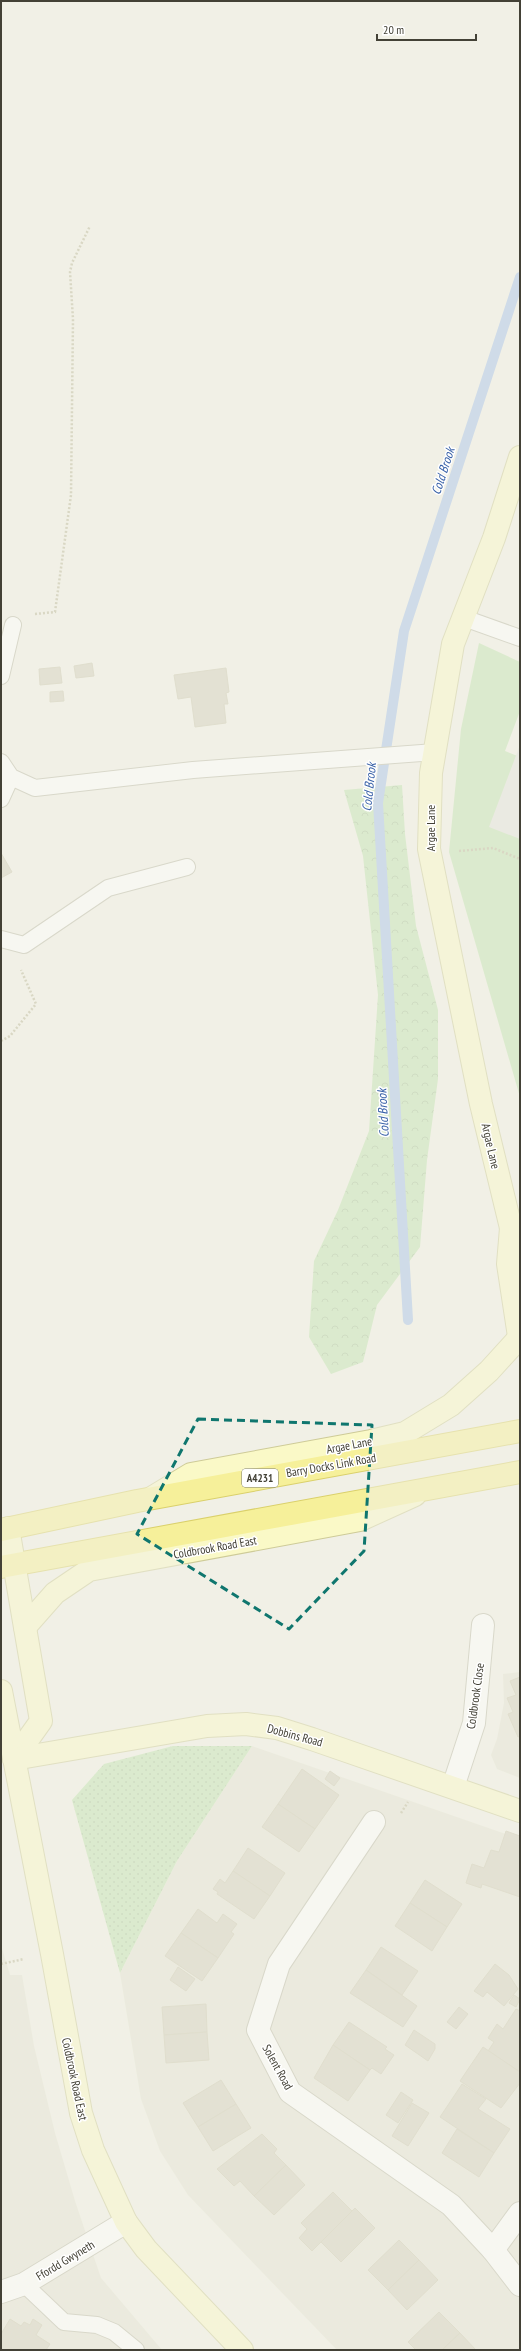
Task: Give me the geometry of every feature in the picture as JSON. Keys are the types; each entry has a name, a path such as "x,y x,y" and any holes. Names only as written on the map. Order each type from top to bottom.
{"main road":[{"name":"Barry Docks Link Road","path":"5,1529 152,1498 520,1431"},
{"path":"8,1566 421,1492 520,1472"}],"street":[{"name":"Argae Lane","path":"152,1498 191,1474 371,1441 405,1433 451,1405 489,1371 520,1340 508,1264 516,1236 481,1104 430,854 431,773 453,644 494,538 520,457"},
{"name":"Coldbrook Road East","path":"25,1627 55,1593 89,1570 360,1520 421,1492"},
{"path":"5,1529 8,1566 25,1627 41,1721 8,1755"},
{"name":"Coldbrook Close","path":"453,1787 474,1724 484,1625"},
{"name":"Coldbrook Road East","path":"1,1691 8,1755 80,2114 107,2183 126,2222 146,2249 170,2276 242,2350"},
{"name":"Dobbins Road","path":"8,1755 207,1726 246,1724 284,1730 520,1811"},
{"name":"Solent Road","path":"374,1822 279,1964 258,2030 290,2092 451,2205 493,2250 520,2286"},
{"path":"493,2250 520,2214"},
{"name":"Ffordd Gwyneth","path":"1,2292 24,2284 126,2222"}],"lane":[{"path":"464,618 520,638"},
{"path":"1,676 4,649 13,625"},
{"path":"1,762 11,777 36,788 193,770 435,752"},
{"path":"1,799 11,777"},
{"path":"6,940 24,945 108,888 187,867"},
{"path":"24,2284 64,2322 97,2325 114,2332 136,2350"}],"path":[{"path":"55,612 71,495 73,318 70,272 72,263 90,226"},
{"path":"430,854 493,848 520,859"},
{"path":"1,1041 10,1036 36,1004 6,940"},
{"path":"374,1822 394,1825 422,1777"}],"highlighted area":[{"path":"198,1419 372,1425 364,1551 289,1629 137,1534"}],"shaded area":[{"path":"520,745 520,839 489,827"},
{"path":"520,1672 520,1778 497,1769 491,1755 497,1739 504,1703 503,1674"},
{"path":"252,1746 520,1839 520,2350 337,2350 188,2195 160,2151 141,2099 120,1973 177,1861"},
{"path":"1,1945 10,1975 22,1975 34,2046 55,2133 75,2201 101,2278 162,2350 1,2350"}],"green space":[{"path":"479,643 520,662 520,711 505,751 520,757 520,1097 449,852 461,729"},
{"path":"402,785 405,834 416,926 438,1010 438,1079 427,1160 420,1247 377,1305 363,1362 331,1374 309,1337 314,1261 338,1210 369,1131 378,995 363,856 344,790"},
{"path":"173,1746 252,1746 177,1861 120,1973 72,1800 104,1764"}],"building":[{"path":"92,663 94,676 76,678 74,666"},
{"path":"60,667 62,683 40,685 39,669"},
{"path":"226,668 229,692 226,693 228,704 224,704 226,723 195,727 191,697 178,699 174,675"},
{"path":"63,691 64,701 50,702 50,692"},
{"path":"1,853 12,872 1,878"},
{"path":"520,1677 520,1736 518,1737 508,1714 513,1712 507,1698 516,1695 510,1681"},
{"path":"302,1769 339,1795 315,1829 278,1804"},
{"path":"330,1771 340,1778 334,1786 325,1779"},
{"path":"278,1804 315,1829 299,1852 262,1827"},
{"path":"506,1831 520,1836 520,1897 482,1884 481,1888 466,1883 472,1864 484,1868 491,1850 499,1852"},
{"path":"248,1848 285,1873 270,1896 233,1871"},
{"path":"233,1871 270,1896 254,1919 217,1894 218,1892 213,1889 220,1879 225,1883"},
{"path":"425,1880 462,1904 447,1927 410,1903"},
{"path":"410,1903 447,1927 432,1951 395,1926"},
{"path":"198,1909 217,1923 223,1914 237,1924 231,1932 234,1934 218,1958 181,1933"},
{"path":"181,1933 218,1958 202,1981 165,1956"},
{"path":"381,1947 418,1971 402,1995 366,1970"},
{"path":"495,1964 509,1975 518,1989 504,2006 487,1992 483,1997 474,1991"},
{"path":"178,1967 195,1979 186,1991 170,1980"},
{"path":"366,1970 417,2006 403,2027 350,1993"},
{"path":"514,1995 520,1999 516,2007 509,2003"},
{"path":"206,2004 207,2032 164,2035 162,2007"},
{"path":"459,2007 468,2014 456,2029 447,2022"},
{"path":"516,2009 520,2011 520,2072 488,2051 494,2042 488,2038 497,2024 503,2029"},
{"path":"349,2022 387,2047 385,2049 394,2055 381,2074 372,2068 370,2070 333,2045"},
{"path":"414,2030 435,2044 435,2049 428,2061 405,2045"},
{"path":"207,2032 209,2060 166,2063 164,2035"},
{"path":"333,2045 370,2070 348,2101 314,2078"},
{"path":"483,2047 520,2072 520,2083 501,2108 460,2081"},
{"path":"221,2080 236,2104 198,2127 183,2103"},
{"path":"462,2084 486,2099 478,2109 510,2129 494,2153 440,2117"},
{"path":"401,2092 413,2100 398,2123 386,2115"},
{"path":"412,2103 429,2113 408,2146 392,2136"},
{"path":"236,2104 251,2128 213,2151 198,2127"},
{"path":"457,2129 494,2153 479,2177 442,2153"},
{"path":"262,2134 277,2149 274,2153 286,2165 254,2196 240,2181 234,2186 217,2169"},
{"path":"286,2165 305,2185 274,2215 254,2196"},
{"path":"333,2192 352,2211 312,2251 299,2238 307,2229 301,2223"},
{"path":"355,2208 375,2228 341,2262 321,2242"},
{"path":"399,2240 419,2260 388,2290 368,2270"},
{"path":"419,2260 438,2280 407,2310 388,2290"},
{"path":"439,2312 460,2333 442,2350 416,2350 408,2342"},
{"path":"10,2319 21,2326 24,2322 30,2325 33,2319 42,2325 36,2335 50,2344 46,2350 4,2350 1,2348 1,2334"},
{"path":"460,2333 476,2350 442,2350"}],"waterway":[{"name":"Cold Brook","path":"408,1320 378,803 404,631 520,277"}]}
